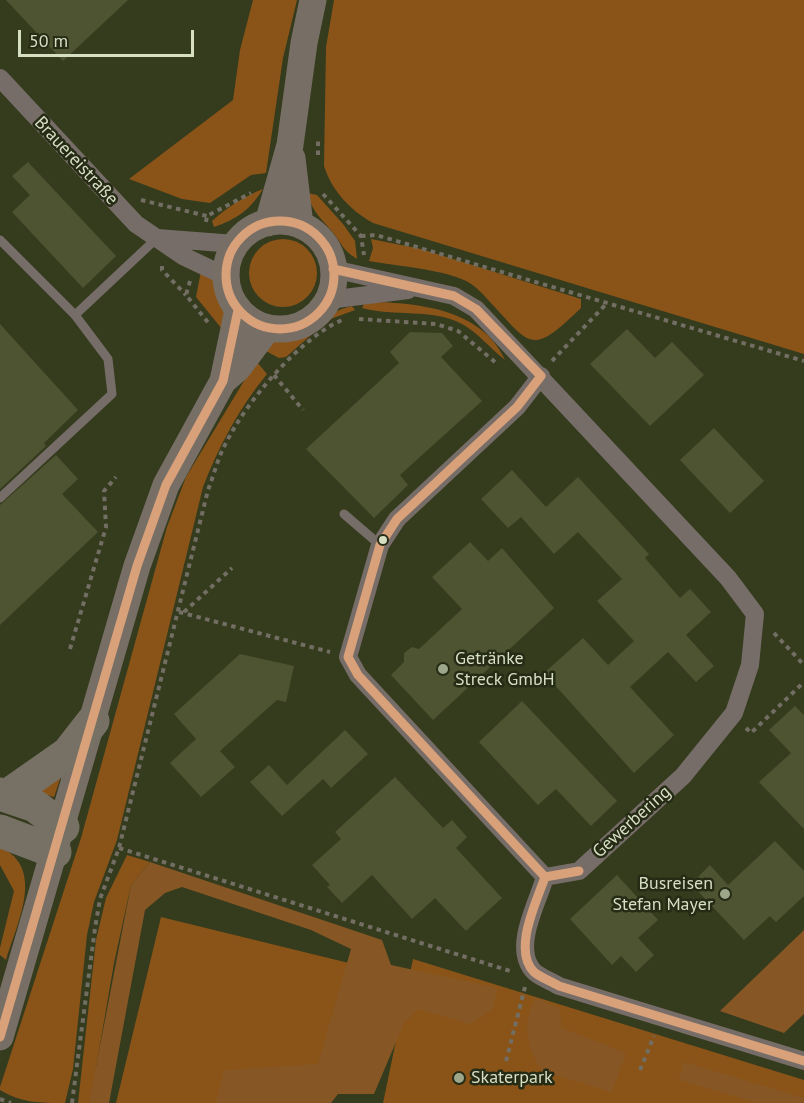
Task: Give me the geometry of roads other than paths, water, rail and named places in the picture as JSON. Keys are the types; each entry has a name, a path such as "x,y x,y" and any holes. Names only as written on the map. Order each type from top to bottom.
{"highway":[{"path":"4,795 44,773 68,753 93,721"},
{"path":"4,795 35,806 59,840"},
{"path":"0,831 59,840"}],"street":[{"path":"268,222 290,145 304,43 313,0"},
{"name":"Brauereistraße","path":"0,78 136,224 183,256 225,276"},
{"path":"290,145 300,225"},
{"path":"268,222 290,222 300,225 323,242 333,269 328,300 318,314 303,324 286,329 256,325 238,310 229,295 225,276 227,260 235,244 256,227 268,222"},
{"path":"157,238 235,244"},
{"path":"333,269 454,296 476,309 541,376 517,406 397,519 380,545 348,657 358,675 545,877 526,940 525,956 530,973 559,986 804,1061"},
{"path":"328,300 418,288"},
{"path":"0,1037 137,566 166,485 223,381 238,310"},
{"path":"223,381 238,368 268,328"},
{"name":"Gewerbering","path":"541,376 728,578 755,614 750,665 734,713 683,776 579,871 545,877"}],"lane":[{"path":"75,315 157,238"},
{"path":"0,240 75,315 108,359 112,394 0,498"},
{"path":"344,514 380,545"}],"place":[{"name":"Getränke Streck GmbH","path":"443,669"},
{"name":"Busreisen Stefan Mayer","path":"725,894"},
{"name":"Skaterpark","path":"459,1078"}]}
